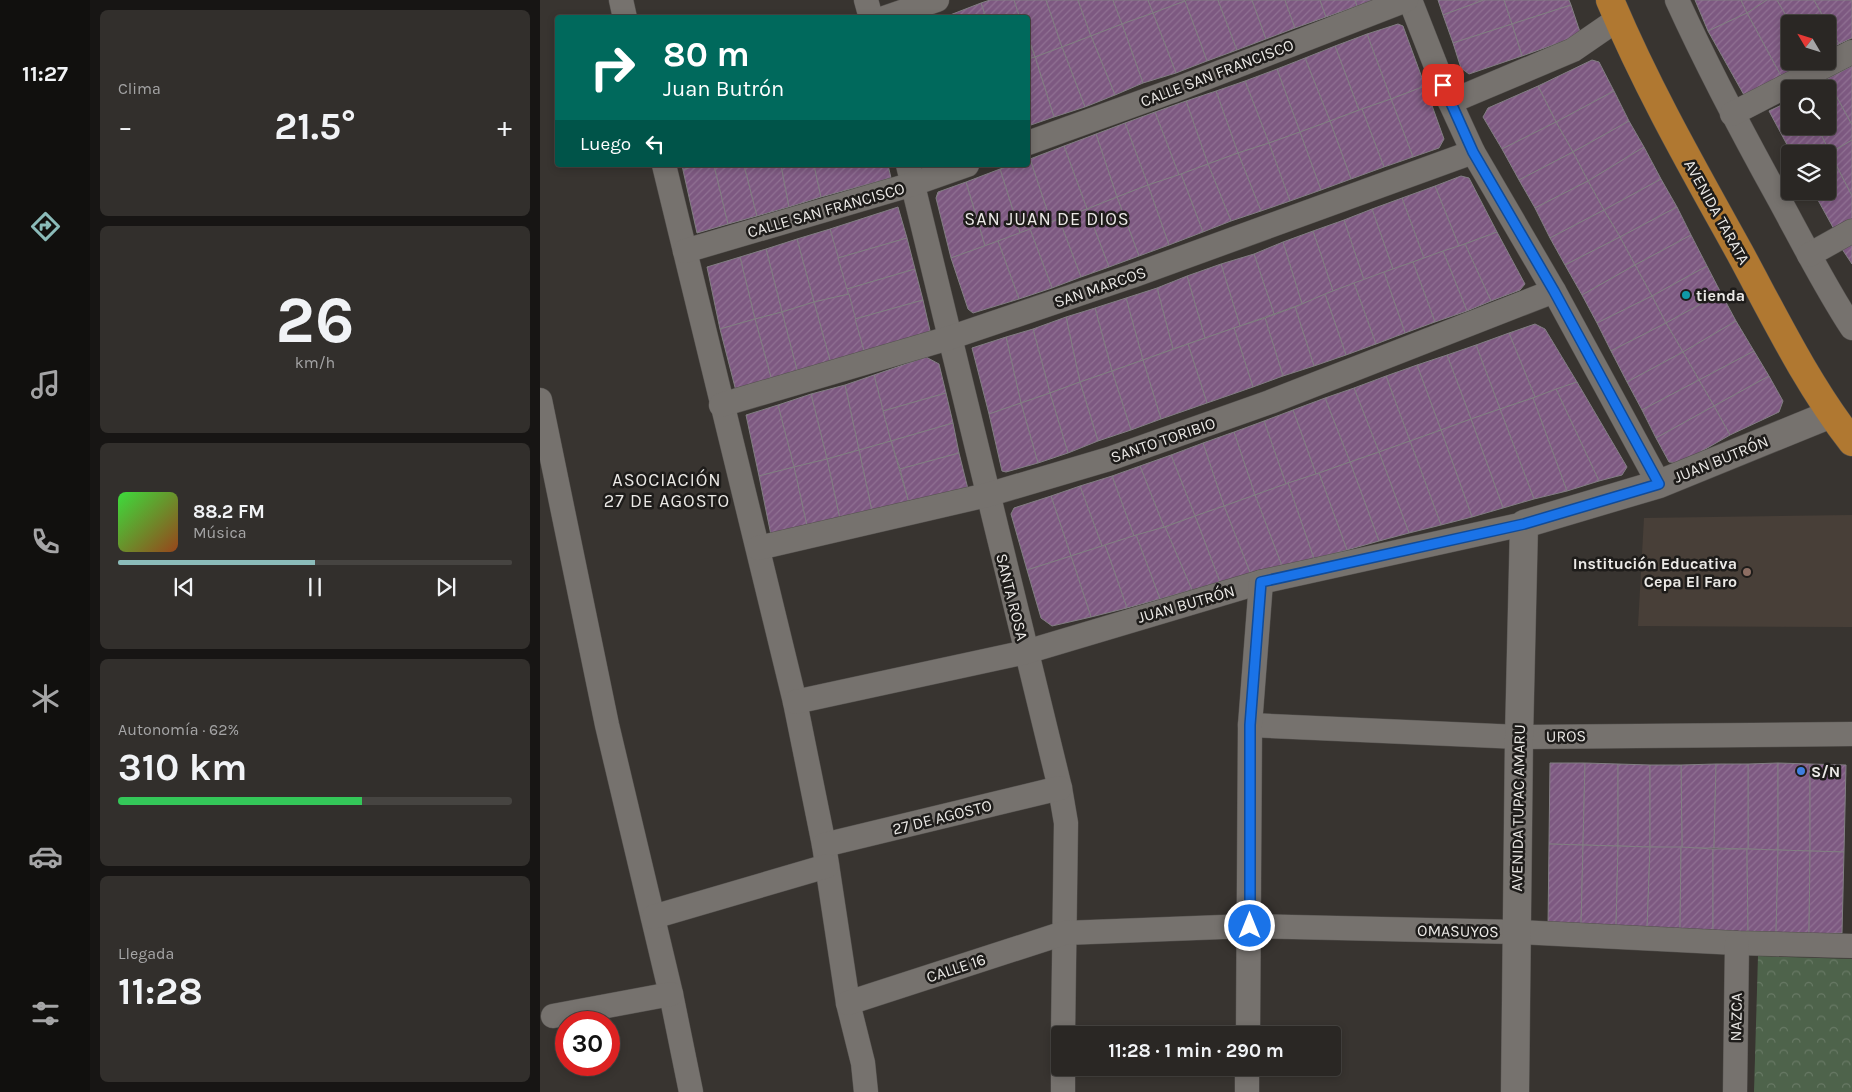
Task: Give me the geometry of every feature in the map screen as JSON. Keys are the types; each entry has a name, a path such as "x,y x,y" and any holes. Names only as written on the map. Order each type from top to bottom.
{"highway":[{"name":"AVENIDA TARATA","path":"1614,10 1668,122 1815,390 1852,442"}],"street":[{"path":"620,0 624,15"},
{"path":"866,0 870,15"},
{"path":"893,15 937,0"},
{"name":"CALLE SAN FRANCISCO","path":"1030,142 1172,91 1406,0"},
{"path":"1410,0 1450,102 1473,152 1554,291 1659,484"},
{"path":"1677,0 1732,114 1852,328"},
{"path":"1450,102 1573,50 1614,10"},
{"path":"1732,114 1852,52"},
{"name":"SAN MARCOS","path":"721,405 949,338 1132,276 1473,152"},
{"path":"664,167 795,702 825,856 848,1003 863,1063 866,1092"},
{"name":"CALLE SAN FRANCISCO","path":"684,251 910,175 955,167"},
{"name":"SANTA ROSA","path":"910,175 1060,788 1066,823 1064,1026"},
{"path":"1810,255 1852,231"},
{"name":"SANTO TORIBIO","path":"758,548 987,494 1109,459 1270,402 1554,291"},
{"path":"540,400 607,724 671,994 691,1092"},
{"name":"JUAN BUTRÓN","path":"795,702 1026,652 1261,582 1524,524 1659,484 1831,414"},
{"name":"AVENIDA TUPAC AMARU","path":"1515,1092 1519,737 1524,524"},
{"path":"1248,1026 1250,725 1261,582"},
{"name":"UROS","path":"1250,725 1519,737 1852,734"},
{"name":"27 DE AGOSTO","path":"653,917 825,856 1060,788"},
{"name":"OMASUYOS","path":"1064,934 1250,926 1517,932 1737,943 1852,946"},
{"name":"CALLE 16","path":"848,1003 1064,934"},
{"name":"NAZCA","path":"1735,1092 1737,943"},
{"path":"552,1016 671,994"},
{"path":"1063,1076 1063,1092"},
{"path":"1247,1076 1247,1092"}],"shaded area":[{"name":"Institución Educativa Cepa El Faro","path":"1852,515 1852,627 1638,626 1644,518"}],"green space":[{"path":"1758,956 1852,959 1852,1092 1754,1092"}],"building":[{"path":"990,0 1014,0 1019,15 985,15 981,3"},
{"path":"1014,0 1046,0 1062,47 1035,57 1030,43 1030,15 1019,15"},
{"path":"1046,0 1078,0 1091,36 1062,47"},
{"path":"1078,0 1113,0 1122,24 1091,36"},
{"path":"1113,0 1148,0 1153,13 1122,24"},
{"path":"1148,0 1184,0 1185,1 1153,13"},
{"path":"1218,0 1237,50 1207,61 1185,1"},
{"path":"1218,0 1252,0 1266,39 1237,50"},
{"path":"1252,0 1285,0 1295,28 1266,39"},
{"path":"1285,0 1320,0 1326,17 1295,28"},
{"path":"1320,0 1355,0 1357,6 1326,17"},
{"path":"1355,0 1373,0 1357,6"},
{"path":"1438,0 1484,0 1443,15"},
{"path":"1484,0 1504,0 1512,24 1453,43 1443,15"},
{"path":"1504,0 1569,0 1571,5 1512,24"},
{"path":"1695,0 1741,0 1747,13 1708,31"},
{"path":"1741,0 1767,0 1747,13"},
{"path":"1767,0 1777,0 1786,15 1781,15 1781,70 1793,70 1781,76 1747,13"},
{"path":"1777,0 1814,0 1822,15 1786,15"},
{"path":"1814,0 1852,0 1852,38 1839,44 1836,39 1836,15 1823,15"},
{"path":"1185,1 1207,61 1176,73 1153,13"},
{"path":"981,3 985,15 950,15"},
{"path":"1571,5 1581,35 1522,56 1512,24"},
{"path":"1153,13 1176,73 1143,83 1122,24"},
{"path":"1747,13 1781,76 1744,95 1708,31"},
{"path":"1122,24 1143,83 1115,95 1091,36"},
{"path":"1398,24 1403,26 1425,86 1391,99 1367,34"},
{"path":"1512,24 1522,56 1469,74 1461,68 1453,43"},
{"path":"1367,34 1391,99 1359,110 1335,46"},
{"path":"1091,36 1115,95 1085,107 1062,47"},
{"path":"1030,43 1035,57 1030,58"},
{"path":"1335,46 1359,110 1330,121 1305,58"},
{"path":"1062,47 1085,107 1054,117 1035,57"},
{"path":"1035,57 1054,117 1030,125 1030,58"},
{"path":"1305,58 1330,121 1300,132 1277,69"},
{"path":"1592,60 1599,62 1614,91 1556,122 1538,86"},
{"path":"1852,66 1852,125 1836,96 1836,80 1827,79"},
{"path":"1277,69 1300,132 1269,143 1245,81"},
{"path":"1245,81 1269,143 1238,153 1216,91"},
{"path":"1425,86 1444,139 1439,148 1413,157 1391,99"},
{"path":"1538,86 1556,122 1502,149 1483,117 1488,108"},
{"path":"1216,91 1238,153 1208,164 1186,101"},
{"path":"1614,91 1629,121 1573,152 1556,122"},
{"path":"1836,96 1852,125 1852,140 1836,149 1836,145 1826,145 1821,135 1836,135"},
{"path":"1391,99 1413,157 1384,167 1362,109"},
{"path":"1186,101 1208,164 1179,175 1155,112"},
{"path":"1781,105 1781,133 1769,111"},
{"path":"1362,109 1384,167 1351,179 1330,121"},
{"path":"1155,112 1179,175 1148,185 1125,123"},
{"path":"1330,121 1351,179 1321,190 1300,132"},
{"path":"1629,121 1644,147 1588,181 1573,152"},
{"path":"1556,122 1573,152 1519,180 1502,149"},
{"path":"1125,123 1148,185 1117,197 1096,134"},
{"path":"1300,132 1321,190 1290,201 1269,143"},
{"path":"1096,134 1117,197 1087,209 1064,146"},
{"path":"1782,135 1821,135 1826,145 1787,145"},
{"path":"1852,140 1852,196 1836,165 1836,149"},
{"path":"1269,143 1290,201 1261,211 1238,153"},
{"path":"1064,146 1087,209 1051,222 1030,159"},
{"path":"1644,147 1661,179 1604,210 1588,181"},
{"path":"1573,152 1588,181 1535,208 1519,180"},
{"path":"1238,153 1261,211 1231,221 1208,164"},
{"path":"1030,159 1051,222 1020,233 1000,169 1006,167 1030,167"},
{"path":"1208,164 1231,221 1203,232 1181,174"},
{"path":"1836,165 1852,196 1852,221 1835,231 1818,200 1836,200"},
{"path":"691,167 714,167 728,224 697,233 683,170"},
{"path":"714,167 745,167 757,216 728,224"},
{"path":"745,167 781,167 789,207 757,216"},
{"path":"781,167 814,167 821,197 789,207"},
{"path":"814,167 888,167 891,178 821,197"},
{"path":"1000,169 1020,233 985,246 966,182"},
{"path":"1181,174 1203,232 1169,245 1148,185"},
{"path":"1461,176 1469,178 1497,232 1459,246 1435,186"},
{"path":"1661,179 1677,207 1620,237 1604,210"},
{"path":"1588,181 1604,210 1550,238 1535,208"},
{"path":"966,182 985,246 951,258 936,198 938,192"},
{"path":"1148,185 1169,245 1139,256 1117,197"},
{"path":"1435,186 1459,246 1424,258 1402,198"},
{"path":"1117,197 1139,256 1109,267 1087,209"},
{"path":"1402,198 1424,258 1393,269 1372,209"},
{"path":"898,207 907,238 838,258 830,229"},
{"path":"1677,207 1691,235 1635,265 1620,237"},
{"path":"1087,209 1109,267 1081,277 1059,219"},
{"path":"1372,209 1393,269 1364,280 1344,220"},
{"path":"1604,210 1620,237 1565,265 1550,238"},
{"path":"1059,219 1081,277 1052,288 1030,229"},
{"path":"1344,220 1364,280 1333,291 1313,231"},
{"path":"830,229 849,294 814,302 797,239"},
{"path":"1030,229 1052,288 1019,299 998,241"},
{"path":"1313,231 1333,291 1302,304 1283,242"},
{"path":"1497,232 1525,284 1520,290 1491,301 1465,244"},
{"path":"1691,235 1707,266 1652,296 1635,265"},
{"path":"1620,237 1635,265 1582,295 1565,265"},
{"path":"907,238 915,269 847,289 838,258"},
{"path":"797,239 814,302 782,312 766,249"},
{"path":"998,241 1019,299 973,313 968,309 951,258"},
{"path":"1283,242 1302,304 1274,314 1254,254"},
{"path":"1465,244 1491,301 1467,311 1443,251"},
{"path":"1852,245 1852,264 1842,249"},
{"path":"766,249 782,312 755,319 740,257"},
{"path":"1443,251 1467,311 1435,322 1413,262"},
{"path":"1254,254 1274,314 1240,326 1221,264"},
{"path":"740,257 755,319 720,329 707,267"},
{"path":"1413,262 1435,322 1405,333 1384,272"},
{"path":"1221,264 1240,326 1205,338 1187,276"},
{"path":"1635,265 1652,296 1597,323 1582,295"},
{"name":"tienda","path":"1707,266 1721,293 1666,323 1652,296"},
{"path":"915,269 923,300 855,319 847,289"},
{"path":"1384,272 1405,333 1376,344 1354,283"},
{"path":"1187,276 1205,338 1173,349 1157,288"},
{"path":"1354,283 1376,344 1346,355 1325,294"},
{"path":"1157,288 1173,349 1143,360 1126,298"},
{"path":"1721,293 1736,321 1683,352 1666,323"},
{"path":"849,294 865,354 831,364 814,302"},
{"path":"1325,294 1346,355 1314,366 1295,307"},
{"path":"1652,296 1666,323 1611,351 1597,323"},
{"path":"1126,298 1143,360 1112,371 1095,308"},
{"path":"923,300 931,335 865,354 855,319"},
{"path":"814,302 831,364 798,374 782,312"},
{"path":"1295,307 1314,366 1283,376 1265,318"},
{"path":"1095,308 1112,371 1080,382 1066,317"},
{"path":"782,312 798,374 772,381 755,319"},
{"path":"1066,317 1080,382 1050,393 1033,329"},
{"path":"1265,318 1283,376 1253,387 1234,328"},
{"path":"755,319 772,381 736,391 720,329"},
{"path":"1736,321 1754,351 1699,380 1683,352"},
{"path":"1666,323 1683,352 1627,382 1611,351"},
{"path":"1535,324 1545,329 1577,382 1535,397 1509,333"},
{"path":"1234,328 1253,387 1207,403 1188,344"},
{"path":"1033,329 1050,393 1021,403 1006,337"},
{"path":"1509,333 1535,397 1500,409 1476,345"},
{"path":"1006,337 1021,403 989,414 972,348"},
{"path":"1188,344 1207,403 1161,419 1143,360"},
{"path":"1476,345 1500,409 1471,419 1447,355"},
{"path":"1754,351 1769,376 1714,406 1699,380"},
{"path":"1683,352 1699,380 1642,410 1627,382"},
{"path":"1447,355 1471,419 1441,430 1417,365"},
{"path":"926,357 939,364 946,393 883,411 874,375"},
{"path":"1143,360 1161,419 1131,430 1112,371"},
{"path":"1417,365 1441,430 1410,441 1386,376"},
{"path":"1112,371 1131,430 1098,441 1080,382"},
{"path":"874,375 891,441 859,450 845,385"},
{"path":"1386,376 1410,441 1379,452 1354,388"},
{"path":"1769,376 1783,401 1779,412 1730,435 1714,406"},
{"path":"1699,380 1714,406 1656,438 1642,410"},
{"path":"1080,382 1098,441 1068,453 1050,393"},
{"path":"1577,382 1627,467 1622,475 1599,481 1556,389"},
{"path":"845,385 859,450 827,459 811,394"},
{"path":"1354,388 1379,452 1350,462 1325,398"},
{"path":"1556,389 1599,481 1567,491 1533,398"},
{"path":"946,393 953,423 891,441 883,411"},
{"path":"1050,393 1068,453 1038,463 1021,403"},
{"path":"811,394 827,459 794,467 778,405"},
{"path":"1325,398 1350,462 1316,474 1293,410"},
{"path":"1533,398 1567,491 1534,499 1500,409"},
{"path":"1021,403 1038,463 1006,472 1002,471 989,414"},
{"path":"778,405 794,467 759,476 746,415"},
{"path":"1714,406 1730,435 1681,463 1669,462 1656,438"},
{"path":"1500,409 1534,499 1503,508 1471,419"},
{"path":"1293,410 1316,474 1286,484 1264,421"},
{"path":"1471,419 1503,508 1472,517 1441,430"},
{"path":"1264,421 1286,484 1255,495 1234,432"},
{"path":"953,423 959,453 900,469 891,441"},
{"path":"1441,430 1472,517 1441,525 1410,441"},
{"path":"1234,432 1255,495 1224,506 1203,443"},
{"path":"891,441 909,503 872,511 859,450"},
{"path":"1410,441 1441,525 1409,533 1379,452"},
{"path":"1203,443 1224,506 1195,516 1171,455"},
{"path":"859,450 872,511 840,519 827,459"},
{"path":"1379,452 1409,533 1379,541 1350,462"},
{"path":"959,453 968,489 909,503 900,469"},
{"path":"1171,455 1195,516 1164,527 1140,466"},
{"path":"827,459 840,519 807,526 794,467"},
{"path":"1350,462 1379,541 1347,550 1319,473"},
{"path":"1140,466 1164,527 1134,536 1112,476"},
{"path":"794,467 807,526 771,535 759,476"},
{"path":"1319,473 1347,550 1314,559 1288,483"},
{"path":"1112,476 1134,536 1102,546 1080,486"},
{"path":"1288,483 1314,559 1282,566 1255,495"},
{"path":"1080,486 1102,546 1071,556 1051,496"},
{"path":"1255,495 1282,566 1251,575 1224,506"},
{"path":"1051,496 1071,556 1027,570 1011,514 1014,508"},
{"path":"1224,506 1251,575 1220,582 1195,516"},
{"path":"1195,516 1220,582 1192,590 1165,527"},
{"path":"1165,527 1192,590 1160,599 1136,535"},
{"path":"1136,535 1160,599 1127,608 1105,545"},
{"path":"1105,545 1127,608 1091,617 1071,556"},
{"path":"1071,556 1091,617 1052,626 1041,618 1027,570"},
{"path":"1550,763 1585,763 1583,845 1549,844"},
{"path":"1585,763 1618,764 1618,846 1583,845"},
{"path":"1778,763 1778,850 1748,849 1748,764"},
{"path":"1778,763 1810,764 1810,851 1778,850"},
{"path":"1618,764 1650,765 1650,847 1618,846"},
{"path":"1716,764 1714,848 1682,848 1681,765"},
{"path":"1716,764 1748,764 1748,849 1714,848"},
{"path":"1810,764 1846,765 1844,852 1810,851"},
{"path":"1650,765 1681,765 1682,848 1650,847"},
{"path":"1549,844 1583,845 1581,926 1548,926"},
{"path":"1583,845 1618,846 1616,927 1581,926"},
{"path":"1618,846 1650,847 1647,930 1616,927"},
{"path":"1650,847 1681,847 1680,931 1647,930"},
{"path":"1681,847 1713,849 1713,933 1680,931"},
{"path":"1713,849 1747,849 1748,933 1713,933"},
{"path":"1747,849 1778,850 1776,934 1748,933"},
{"path":"1778,850 1810,851 1809,934 1776,934"},
{"path":"1810,851 1844,852 1842,933 1809,934"}],"place":[{"name":"tienda","path":"1686,295"},
{"name":"Institución Educativa Cepa El Faro","path":"1747,572"},
{"name":"S/N","path":"1801,771"}],"district":[{"name":"SAN JUAN DE DIOS","path":"1047,219"},
{"name":"ASOCIACIÓN 27 DE AGOSTO","path":"667,490"}],"route":[{"path":"1250,926 1250,725 1261,582 1524,524 1659,484 1554,291 1473,152 1443,85"}]}
